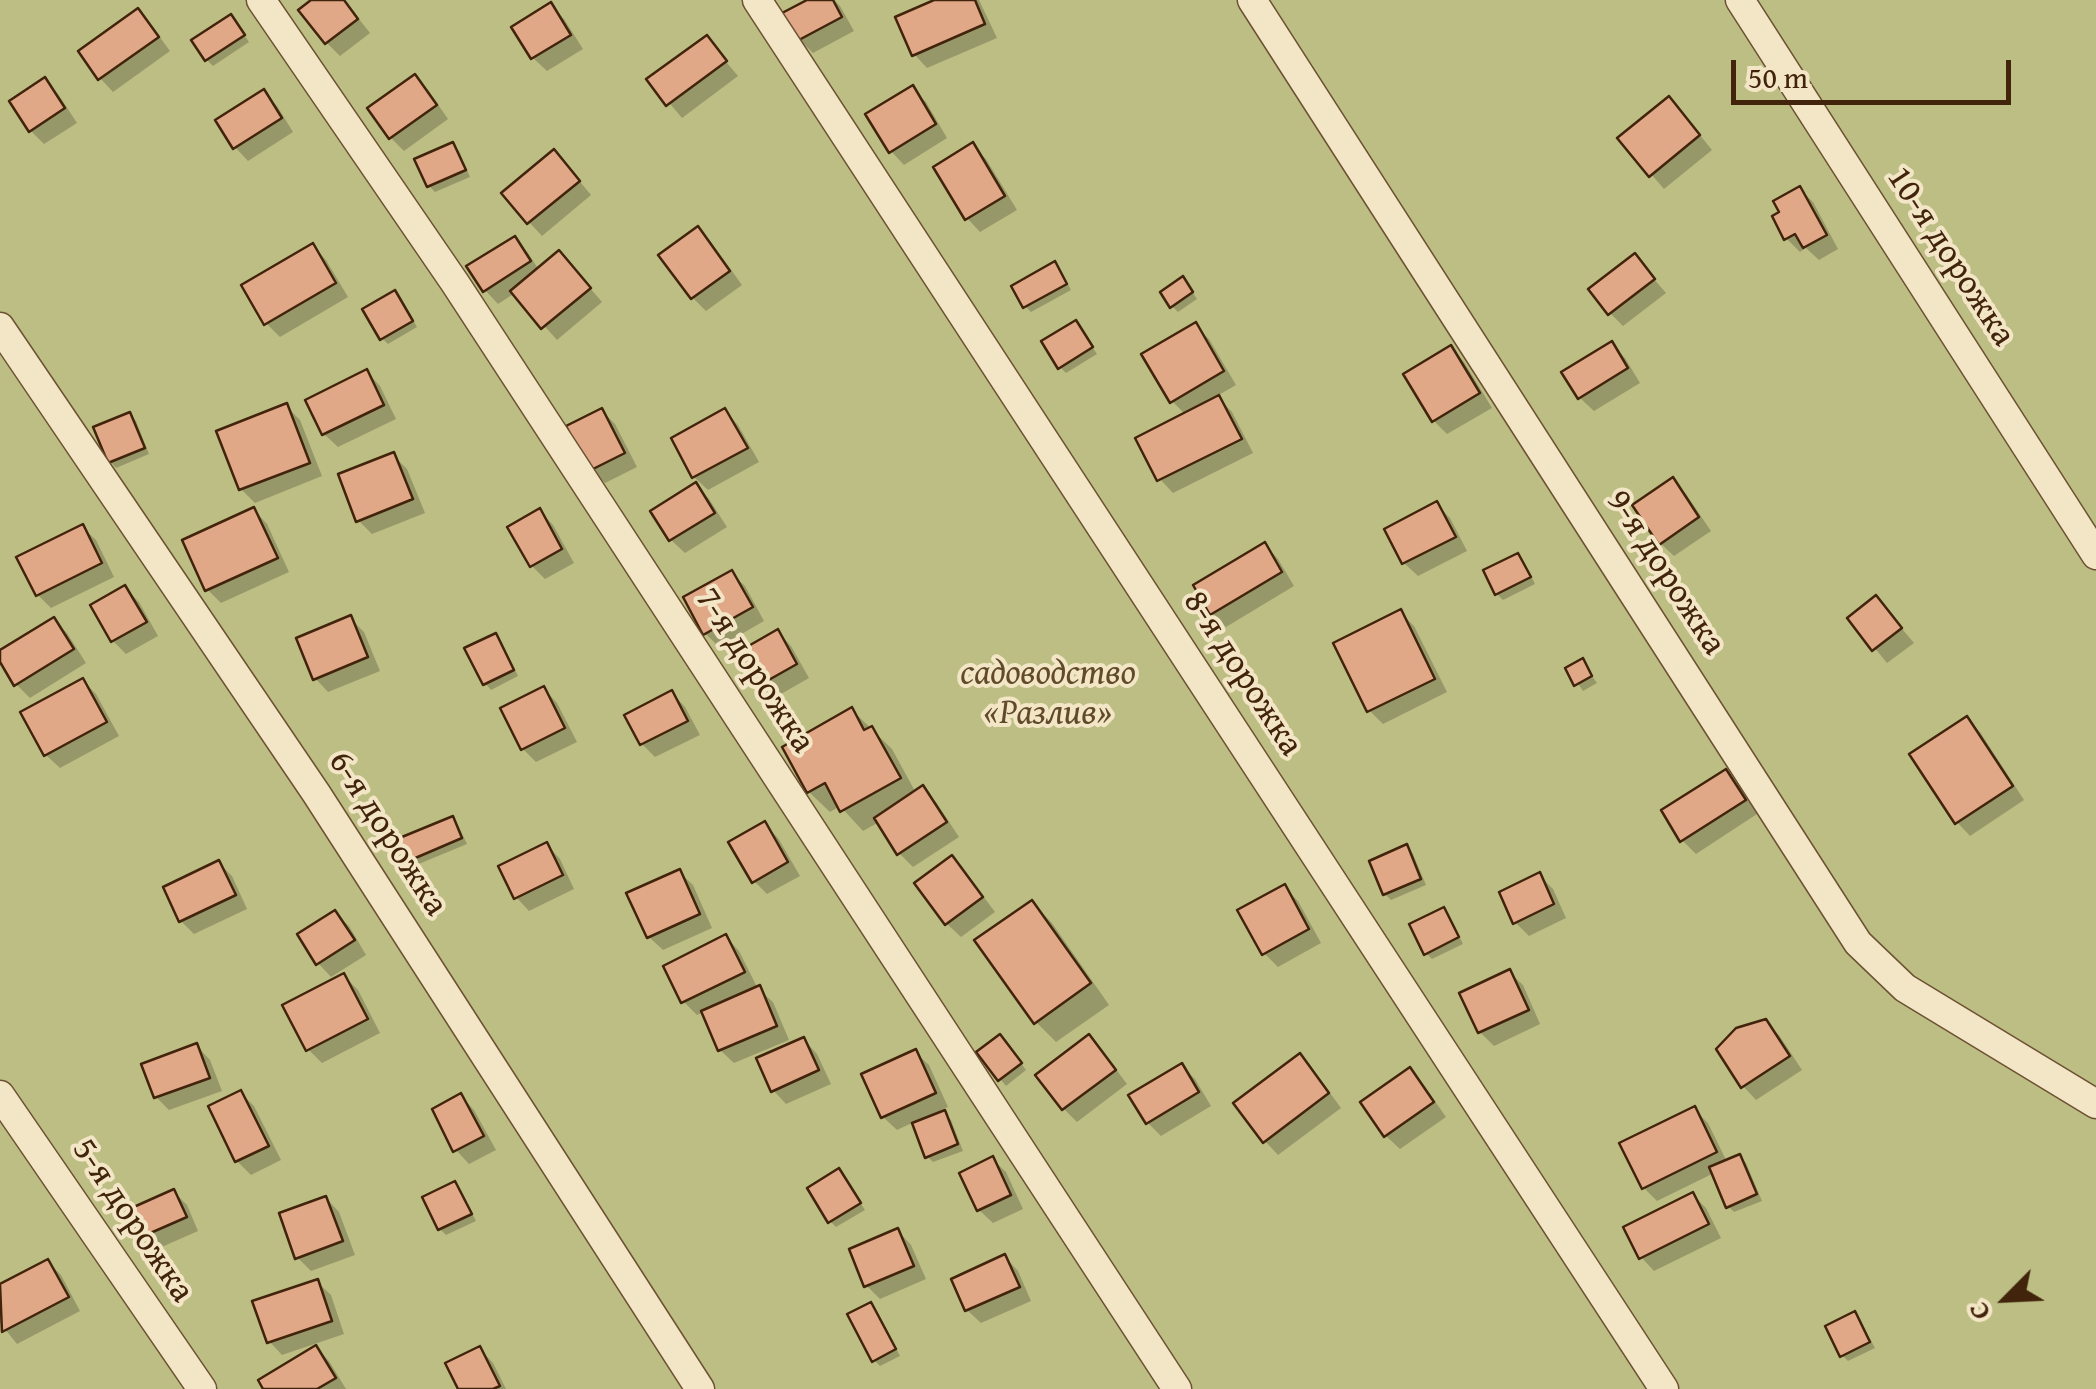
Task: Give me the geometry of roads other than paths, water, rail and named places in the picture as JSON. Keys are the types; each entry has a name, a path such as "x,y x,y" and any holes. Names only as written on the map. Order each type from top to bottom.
{"street":[{"name":"7-я дорожка","path":"261,0 455,283 1177,1389"},
{"name":"8-я дорожка","path":"757,0 1664,1389"},
{"name":"9-я дорожка","path":"1252,0 1858,943 1904,988 2096,1104"},
{"name":"10-я дорожка","path":"1740,0 2096,555"},
{"name":"6-я дорожка","path":"0,327 316,793 700,1389"},
{"name":"5-я дорожка","path":"0,1095 202,1389"}],"park label":[{"name":"садоводство «Разлив»","path":"1048,694"}]}
